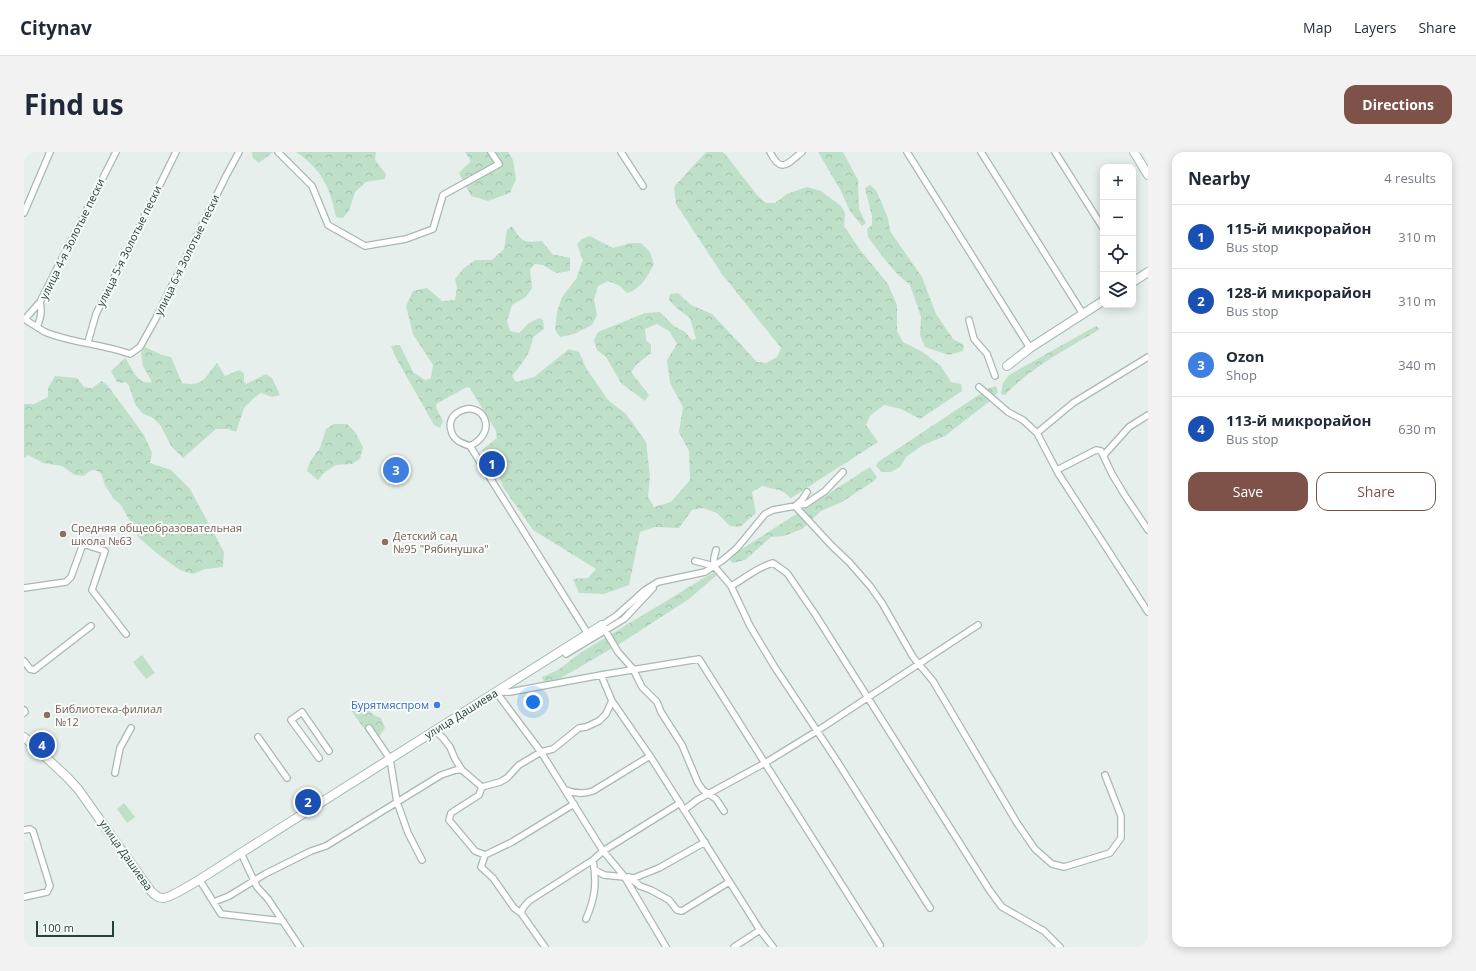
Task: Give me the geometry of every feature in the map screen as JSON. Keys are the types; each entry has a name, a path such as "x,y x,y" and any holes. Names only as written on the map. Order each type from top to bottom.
{"street":[{"path":"24,213 50,152"},
{"name":"улица 4-я Золотые пески","path":"37,327 42,311 40,302 116,152"},
{"name":"улица 5-я Золотые пески","path":"88,342 96,314 176,152"},
{"name":"улица 6-я Золотые пески","path":"88,342 110,347 130,354 140,347 155,320 226,176 240,152"},
{"path":"278,152 312,186 328,225 365,246 406,239 433,229 443,195 499,164 491,152"},
{"path":"621,152 643,186"},
{"path":"770,152 774,162 784,165 791,162 802,152"},
{"path":"907,152 1030,348"},
{"path":"981,152 1083,314"},
{"path":"1055,152 1100,223"},
{"path":"1134,152 1148,175"},
{"path":"1136,278 1148,272"},
{"path":"40,302 24,319 54,335 88,342"},
{"path":"1007,366 1030,348 1100,303"},
{"path":"969,320 974,339 987,354 995,376"},
{"path":"1037,433 1073,403 1148,356"},
{"path":"978,387 1008,412 1023,420 1037,433 1057,470 1148,611"},
{"path":"470,446 479,442 485,433 486,423 481,414 472,409 462,410 454,415 450,425 452,435 459,443 470,446 588,634"},
{"path":"1104,455 1129,427 1148,415"},
{"path":"1057,470 1096,450 1101,451 1112,474 1148,530"},
{"name":"улица Дашиева","path":"24,737 73,783 95,811 155,895 163,898 167,897 241,853 588,634 604,628 645,590 658,582 705,572 737,548 765,514 773,510 806,504 826,491 843,472"},
{"path":"807,492 802,500 795,506 870,586 882,603 918,665 933,681 1017,823 1035,849 1052,864 1064,867 1110,853 1121,838 1121,816 1105,775"},
{"path":"24,588 66,582 71,577 83,544 105,551 92,590 126,634"},
{"path":"714,566 716,550"},
{"path":"695,561 714,566 731,586 750,626 930,908"},
{"path":"731,586 741,581 762,566 773,563 787,573 870,698 990,891 1002,907 1044,931 1060,947"},
{"path":"684,810 698,800 765,763 870,698 978,625"},
{"path":"24,660 30,669 34,670 91,626"},
{"path":"566,654 604,628 618,652 633,669 642,687 658,702 660,712 682,745 698,783 709,795 716,799 724,811"},
{"path":"496,692 510,692 633,669 699,659 880,945"},
{"path":"601,675 612,701 650,756 729,882 760,930 773,947"},
{"path":"496,692 541,752 603,851 627,877 640,886 669,900 677,910 682,911 729,882"},
{"path":"482,787 500,782 507,778 519,765 541,752 553,749 579,728 586,727 599,721 610,708 612,701"},
{"path":"319,758 291,720 302,712 329,751"},
{"path":"114,772 120,748 131,728"},
{"path":"369,728 390,759 397,802 408,833 422,860"},
{"path":"435,730 450,747 454,759 462,770 482,787"},
{"path":"258,737 287,778"},
{"path":"565,790 573,794 586,794 650,756"},
{"path":"214,902 230,896 265,874 311,851 326,846 441,775 456,770 462,770"},
{"path":"482,787 479,795 451,813 449,820 475,851 485,855"},
{"path":"521,913 529,901 593,860 603,851 680,803"},
{"path":"544,947 521,913 514,908 493,878 481,867 485,855 512,842 574,804"},
{"path":"24,830 30,829 33,831 50,886 47,892 24,897"},
{"path":"595,870 604,875 634,878 659,868 704,842"},
{"path":"241,853 254,882 300,947"},
{"path":"586,919 596,890 593,860"},
{"path":"627,877 666,947"},
{"path":"199,878 221,914 283,921"},
{"path":"734,947 760,930"}],"green space":[{"path":"252,152 273,152 259,163 253,158"},
{"path":"296,152 376,152 375,160 386,174 385,179 366,182 355,192 349,211 343,218 336,217 334,206 324,180 305,159"},
{"path":"465,152 508,152 513,160 516,179 510,193 488,201 471,196 459,173 471,161"},
{"path":"706,152 722,152 725,154 757,195 766,203 775,203 787,194 807,187 821,191 841,206 845,213 844,226 861,251 888,284 897,305 897,331 903,342 921,351 941,366 951,382 961,384 962,391 920,419 901,409 884,405 870,416 866,425 878,442 791,498 782,491 762,486 752,492 756,513 740,527 730,526 717,513 703,508 692,510 679,528 655,527 640,532 629,585 604,594 579,593 573,579 588,578 596,569 533,530 503,487 494,462 483,453 482,450 497,438 496,431 470,388 467,387 436,404 437,410 443,421 440,428 434,425 395,356 391,346 400,345 413,372 425,380 431,378 433,365 413,334 406,306 413,291 427,288 442,301 455,300 457,288 455,279 464,268 475,260 492,260 504,249 507,230 512,226 518,235 524,240 531,242 542,241 552,254 570,258 570,271 556,273 543,265 535,264 530,269 532,288 526,297 512,305 507,321 510,331 519,333 529,323 539,318 543,320 544,329 533,337 532,343 523,363 512,376 516,382 534,377 569,349 579,352 586,368 608,400 626,414 646,442 650,476 648,497 654,507 671,502 690,480 689,451 679,432 683,407 670,383 667,360 677,344 669,331 657,324 645,329 646,340 651,345 651,353 637,364 631,372 649,395 645,401 621,383 606,357 597,350 594,340 598,332 645,313 660,312 674,326 685,332 692,340 696,339 690,318 669,300 670,294 678,293 691,305 712,314 757,362 766,363 777,357 781,348 722,274 676,204 674,187"},
{"path":"818,152 843,152 858,180 859,209 866,223 862,226 850,211 841,191"},
{"path":"870,185 876,190 888,218 890,231 922,277 936,314 953,339 964,345 963,351 949,355 925,347 920,335 921,317 910,285 898,275 868,237 867,229 872,225 872,216 865,188"},
{"path":"590,236 613,248 630,243 641,243 650,252 654,264 643,282 636,289 627,293 620,286 608,281 598,286 594,299 597,315 592,325 574,334 560,337 555,330 557,312 562,297 576,279 583,260 577,244 582,239"},
{"path":"1096,326 1100,329 1038,367 1005,395 1001,394 1003,383 1009,375"},
{"path":"145,347 162,355 171,357 182,383 195,384 200,382 217,363 225,376 239,370 244,373 244,382 246,384 266,374 272,378 280,395 272,397 261,393 244,408 236,432 228,429 216,429 183,458 171,446 161,426 153,418 142,413 135,404 129,386 126,382 117,382 111,371 125,358 139,379 142,381 152,382 143,366 141,353"},
{"path":"55,376 77,378 84,387 92,388 102,381 108,386 144,435 152,453 150,463 171,470 190,489 224,552 223,567 205,569 193,574 180,570 159,555 139,538 121,505 113,498 105,485 101,473 95,470 90,471 83,476 75,475 62,466 43,463 28,455 24,458 24,405 34,404 48,397 48,388"},
{"path":"996,386 998,392 990,401 945,436 923,445 906,457 900,467 891,472 882,472 876,466 878,462 989,388"},
{"path":"334,424 347,424 355,432 363,447 360,459 352,464 336,465 325,472 318,480 307,471 309,464 320,448 326,429"},
{"path":"870,467 877,477 874,481 842,502 821,511 802,529 784,536 771,537 745,560 733,563 730,561 734,554"},
{"path":"714,572 717,575 689,599 621,643 561,678 544,682 542,677 558,670 580,653"},
{"path":"142,655 155,673 146,679 133,662"},
{"path":"356,699 370,712 381,718 385,728 379,737 371,738 352,712 351,705"},
{"path":"124,803 135,817 127,823 117,809"}],"place":[{"name":"115-й микрорайон","path":"492,464"},
{"name":"Ozon","path":"396,470"},
{"name":"Средняя общеобразовательная школа №63","path":"63,534"},
{"name":"Детский сад №95 \"Рябинушка\"","path":"385,542"},
{"name":"Бурятмяспром","path":"437,705"},
{"name":"Библиотека-филиал №12","path":"47,715"},
{"name":"113-й микрорайон","path":"42,745"},
{"name":"128-й микрорайон","path":"308,802"}]}
